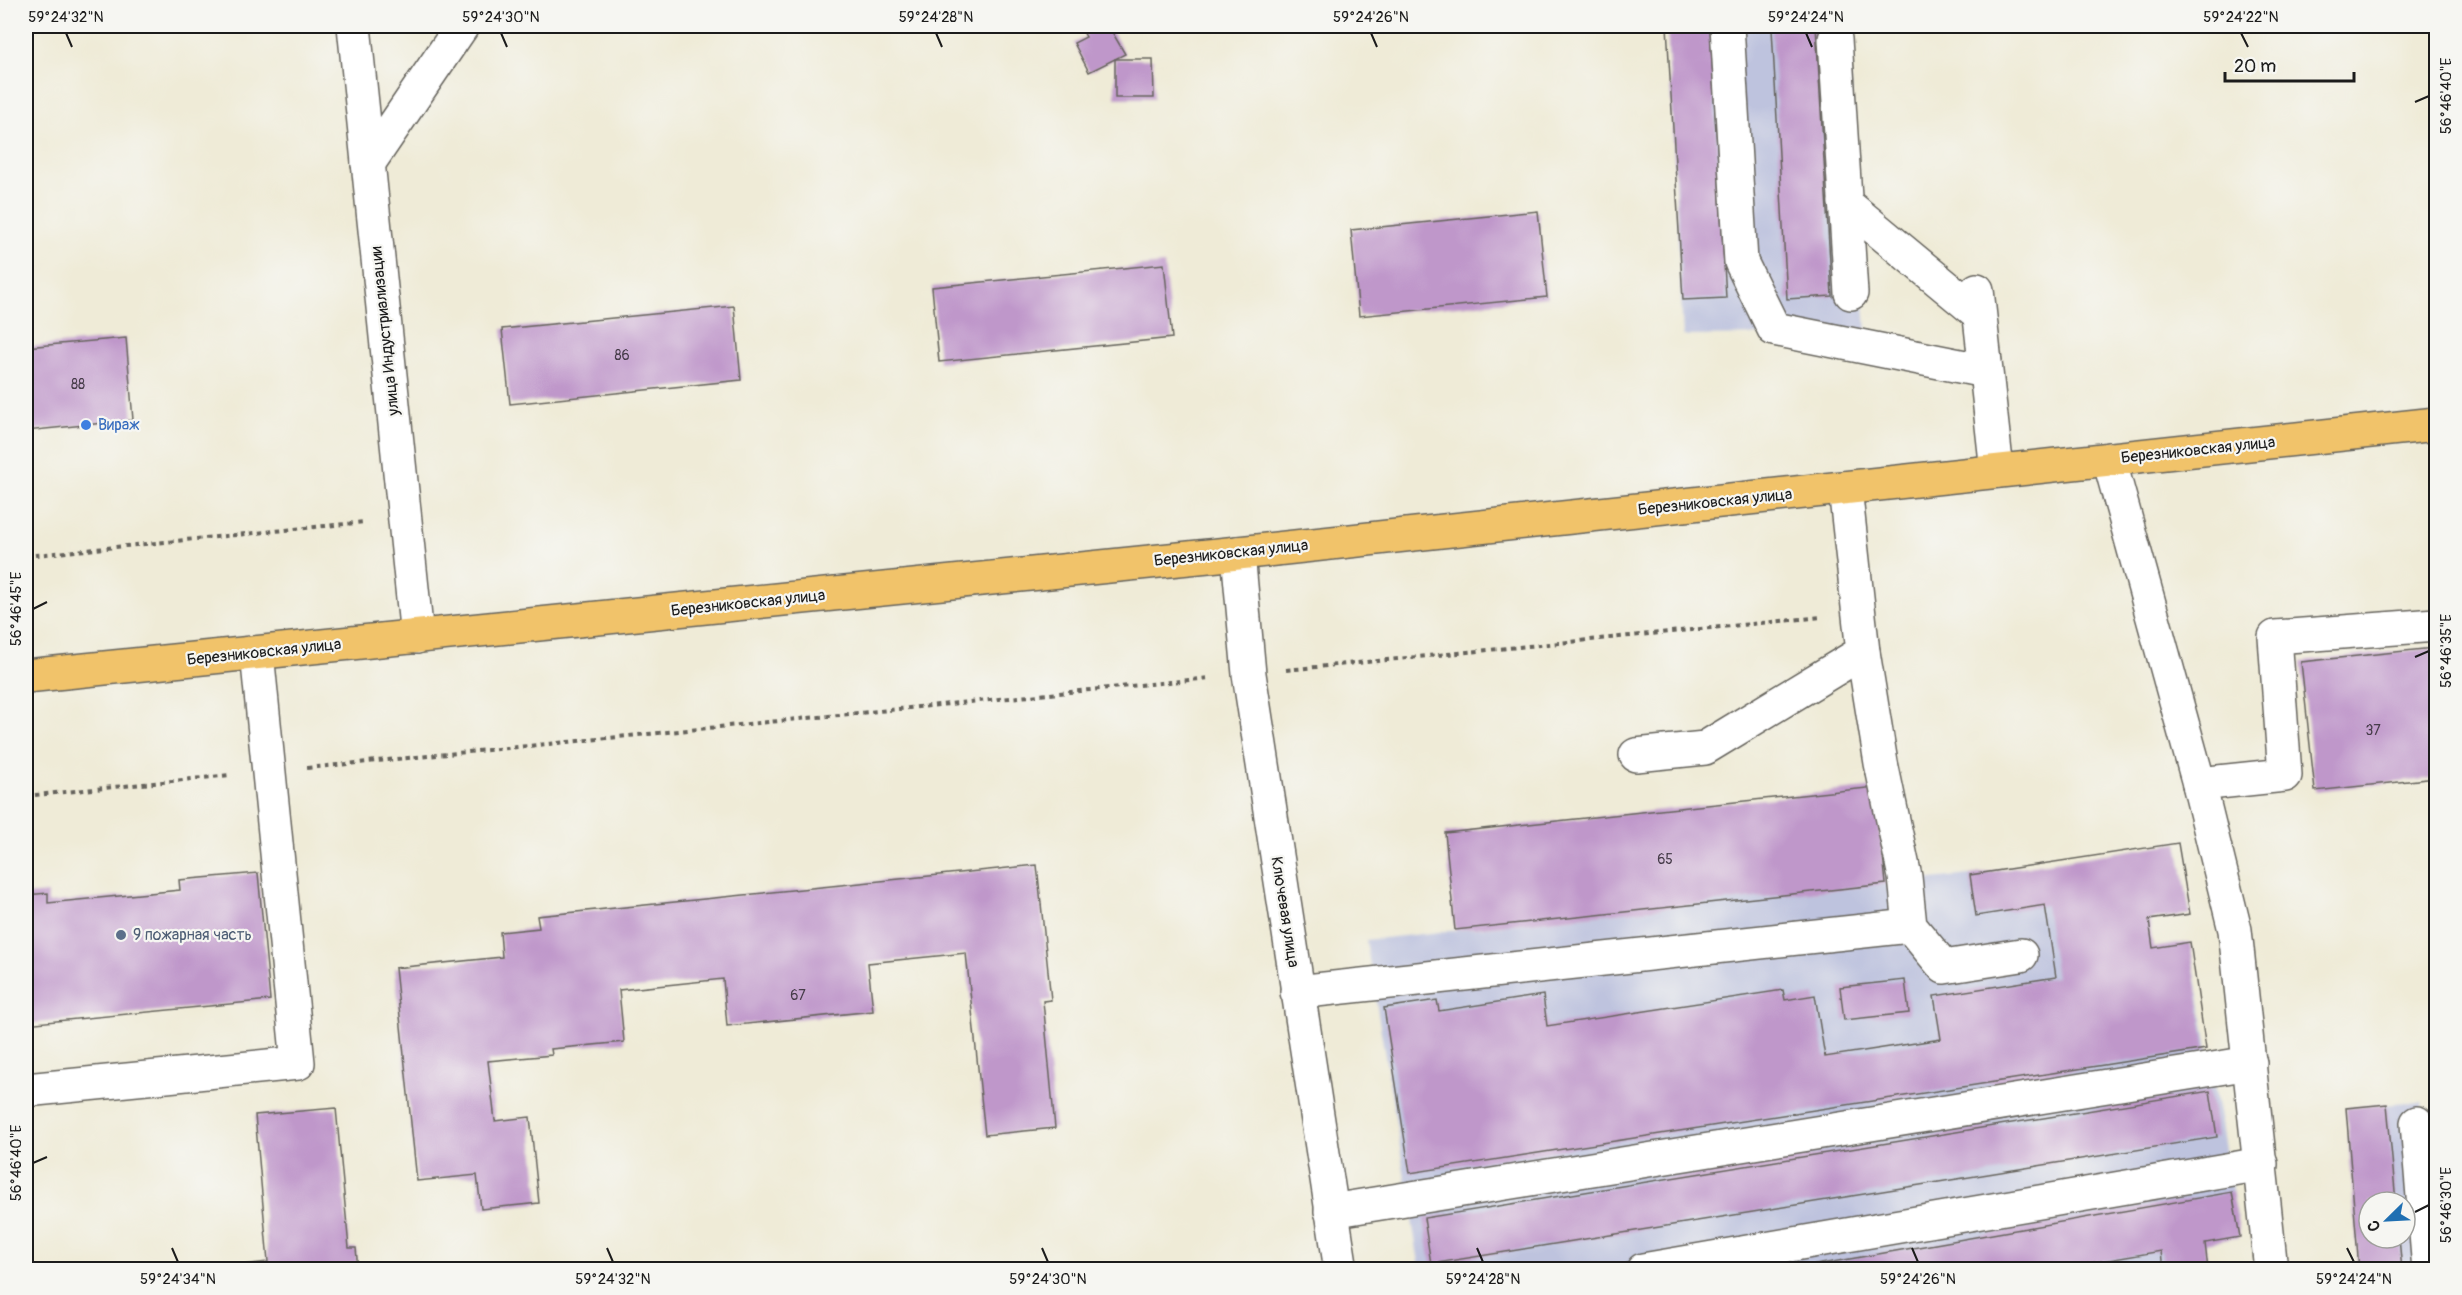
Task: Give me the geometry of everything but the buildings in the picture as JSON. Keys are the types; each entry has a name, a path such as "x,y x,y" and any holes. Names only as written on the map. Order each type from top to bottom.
{"main road":[{"name":"Березниковская улица","path":"26,676 1238,553 2436,424"}],"street":[{"name":"улица Индустриализации","path":"354,26 417,637"},
{"path":"368,164 462,26"},
{"path":"1728,26 1741,262 1774,329 1985,371"},
{"path":"1835,39 1851,293"},
{"path":"1845,203 1978,302 1996,471"},
{"path":"2109,459 2199,784 2235,930 2271,1269"},
{"path":"1845,488 1863,652 1881,763 1905,877 1910,926 1944,967 2021,955"},
{"name":"Ключевая улица","path":"1238,553 1249,674 1341,1269"},
{"path":"2199,784 2285,775 2275,637 2436,625"},
{"path":"1636,755 1705,748 1863,652"},
{"path":"26,1090 298,1063 257,653"},
{"path":"1297,992 1910,926"},
{"path":"1331,1211 2250,1063"},
{"path":"2417,1123 2429,1269"},
{"path":"1643,1269 2261,1164"}],"path":[{"path":"26,556 405,518"},
{"path":"26,796 1858,613"}],"shaded area":[{"path":"1667,26 1841,26 1848,30 1866,334 1683,336"},
{"path":"2178,843 2190,914 2149,920 2153,948 2190,942 2240,1237 2205,1243 2208,1270 1420,1269 1366,940 1970,875"},
{"path":"2421,1102 2434,1269 2359,1269 2357,1250 2417,1250 2417,1190 2357,1190 2357,1244 2346,1108"}],"place":[{"name":"Вираж","path":"86,425"},
{"name":"9 пожарная часть","path":"121,935"}]}
